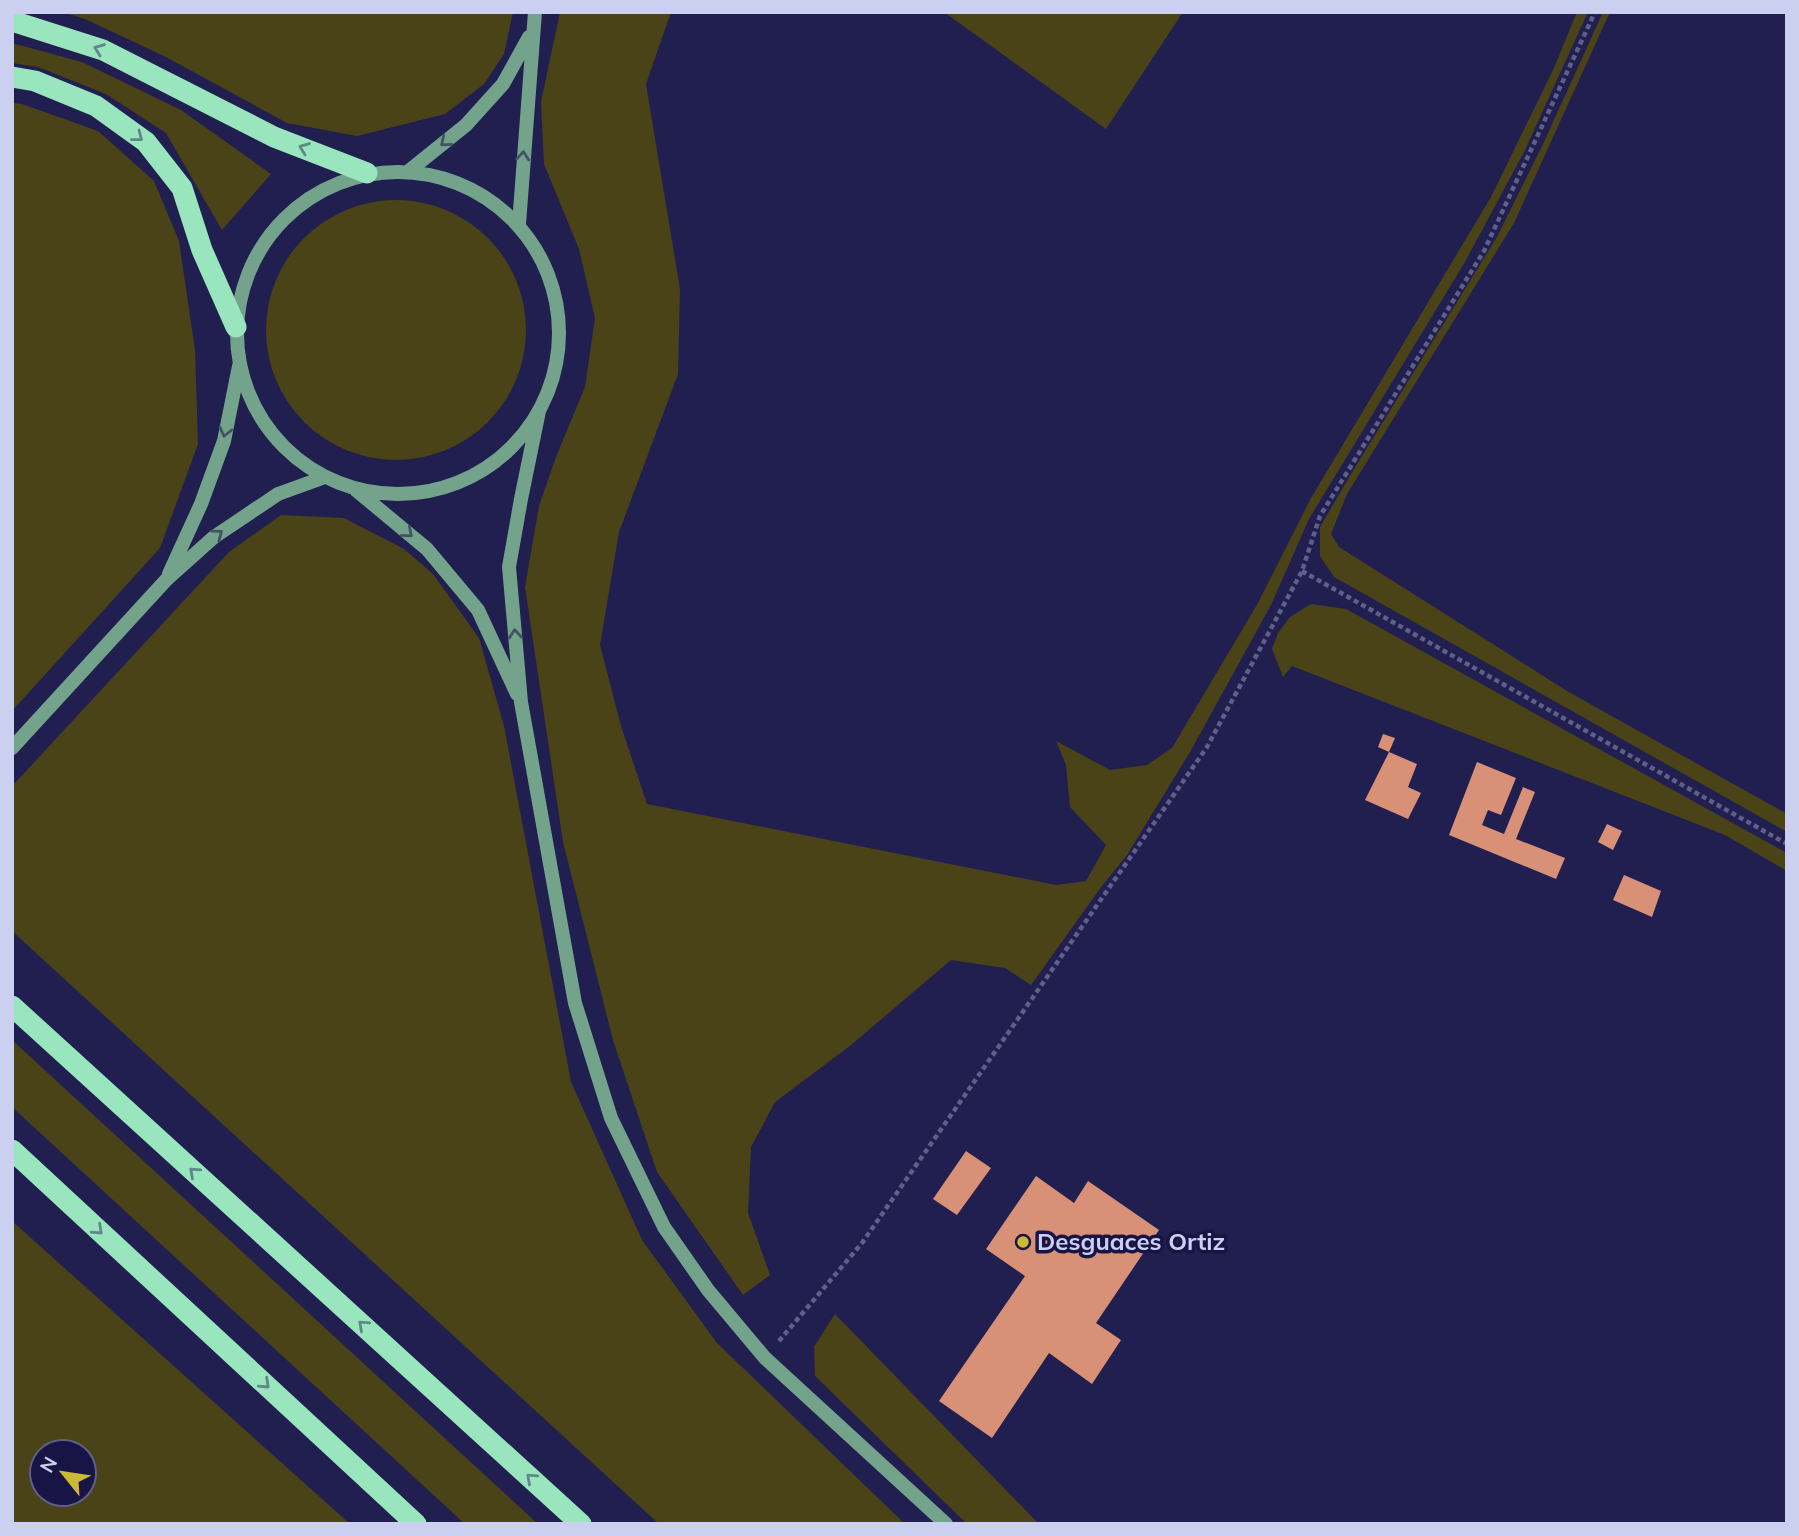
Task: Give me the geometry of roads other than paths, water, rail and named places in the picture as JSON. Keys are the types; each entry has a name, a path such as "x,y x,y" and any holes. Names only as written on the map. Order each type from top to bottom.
{"highway":[{"path":"12,21 103,50 274,136 367,173"},
{"path":"12,77 35,81 96,106 146,142 182,188 202,250 236,327"},
{"path":"12,1006 581,1524"},
{"path":"12,1150 416,1524"},
{"path":"12,1160 71,1205"}],"street":[{"path":"519,224 535,12"},
{"path":"410,170 466,125 503,84 532,33"},
{"path":"167,579 201,504 224,441 239,366 236,327 244,284 262,245 291,212 326,187 367,173 410,170 470,187 519,224 546,266 559,314 557,365 539,411 509,567 521,702 575,1003 611,1118 664,1227 708,1290 765,1358 946,1524"},
{"path":"239,366 256,411 285,450 325,477 356,489 409,495 461,482 506,454 539,411"},
{"path":"12,748 167,579 214,537 278,494 325,477"},
{"path":"356,489 426,549 478,610 521,702"}],"place":[{"name":"Desguaces Ortiz","path":"1023,1242"}]}
